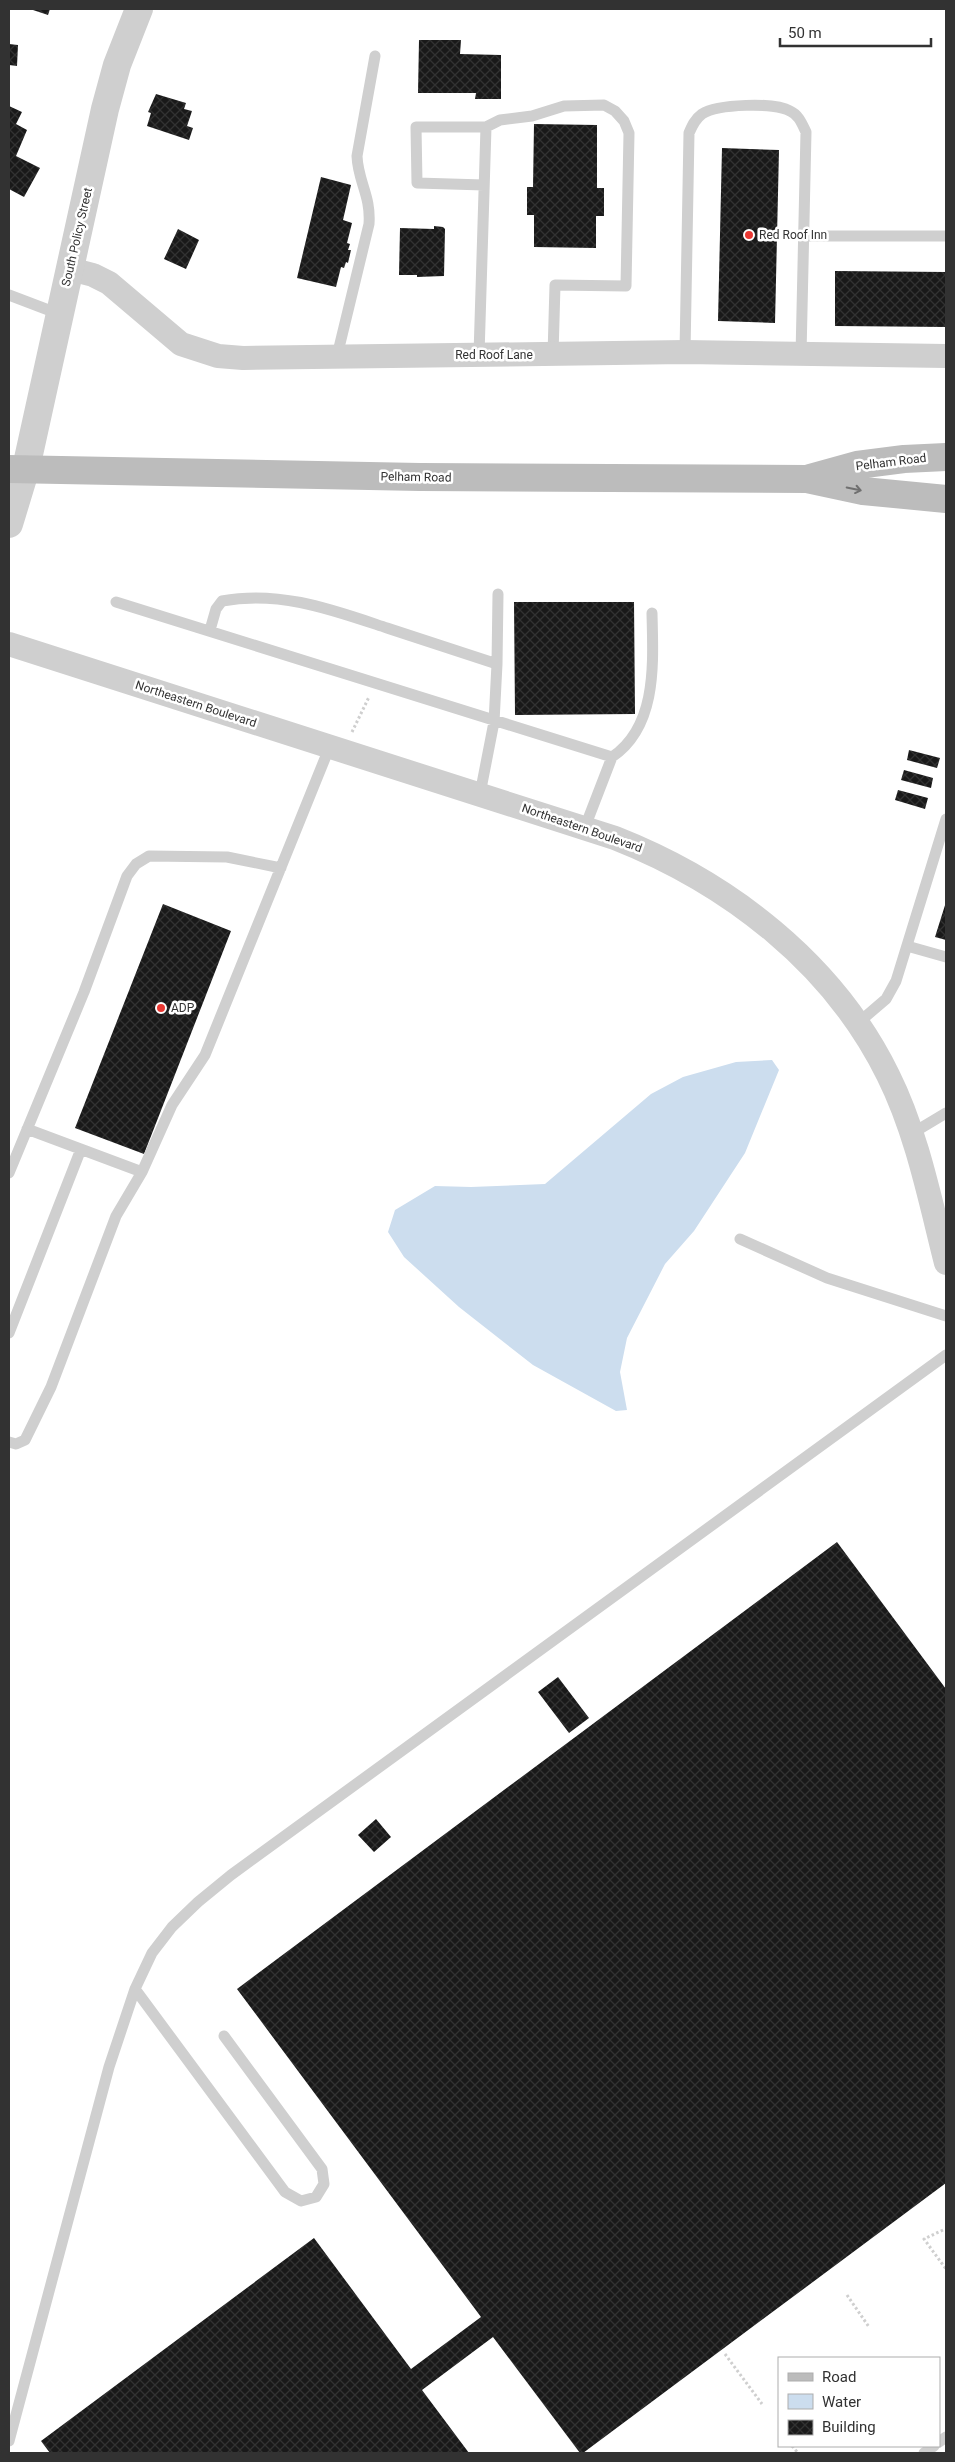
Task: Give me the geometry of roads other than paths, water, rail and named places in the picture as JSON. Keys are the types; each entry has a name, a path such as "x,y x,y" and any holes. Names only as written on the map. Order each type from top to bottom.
{"main road":[{"name":"Pelham Road","path":"807,479 857,465 904,459 946,457"},
{"name":"Pelham Road","path":"17,468 420,477 807,479 863,491 946,499"}],"street":[{"name":"South Policy Street","path":"9,524 17,468 60,314 105,109 117,65 138,9"},
{"name":"Red Roof Lane","path":"70,268 93,275 110,283 181,344 218,356 243,358 684,352 946,356"},
{"name":"Northeastern Boulevard","path":"9,644 585,827 645,850 731,898 782,938 807,962 858,1023 889,1076 911,1134 946,1262"}],"lane":[{"path":"338,356 369,224 370,207 357,167 357,156 375,56"},
{"path":"484,185 417,183 416,127 486,127 500,120 532,116 564,106 604,106 615,111 624,121 629,133 626,286 555,285 553,355"},
{"path":"684,352 687,149 689,133 694,123 702,114 715,108 755,106 778,107 791,111 801,120 806,132 800,355"},
{"path":"479,355 486,127"},
{"path":"804,236 946,236"},
{"path":"9,295 60,314"},
{"path":"480,794 494,722 498,594"},
{"path":"210,630 216,609 222,601 280,598 302,601 336,611 497,664"},
{"path":"116,602 612,758"},
{"path":"585,827 612,758 626,748 638,731 648,705 653,659 652,612"},
{"path":"9,1442 16,1444 25,1440 38,1416 51,1387 116,1216 142,1172 172,1105 205,1056 330,746"},
{"path":"858,1023 878,1006 891,990 907,946 946,820"},
{"path":"9,1174 84,992 127,876 136,864 148,856 227,857 281,868"},
{"path":"907,946 946,957"},
{"path":"911,1134 946,1113"},
{"path":"28,1129 142,1172"},
{"path":"9,1332 81,1149"},
{"path":"740,1239 827,1278 946,1316"},
{"path":"9,2441 109,2067 135,1989 152,1954 172,1927 198,1902 231,1875 946,1355"},
{"path":"135,1989 286,2192 301,2201 316,2197 324,2184 322,2170 224,2036"}],"water":[{"path":"772,1060 779,1070 745,1153 694,1231 665,1264 627,1338 620,1372 627,1410 616,1411 533,1365 459,1307 404,1257 388,1232 395,1210 435,1186 471,1187 545,1184 651,1094 683,1077 736,1062"}],"place":[{"name":"Red Roof Inn","path":"749,235"},
{"name":"ADP","path":"161,1008"}]}
